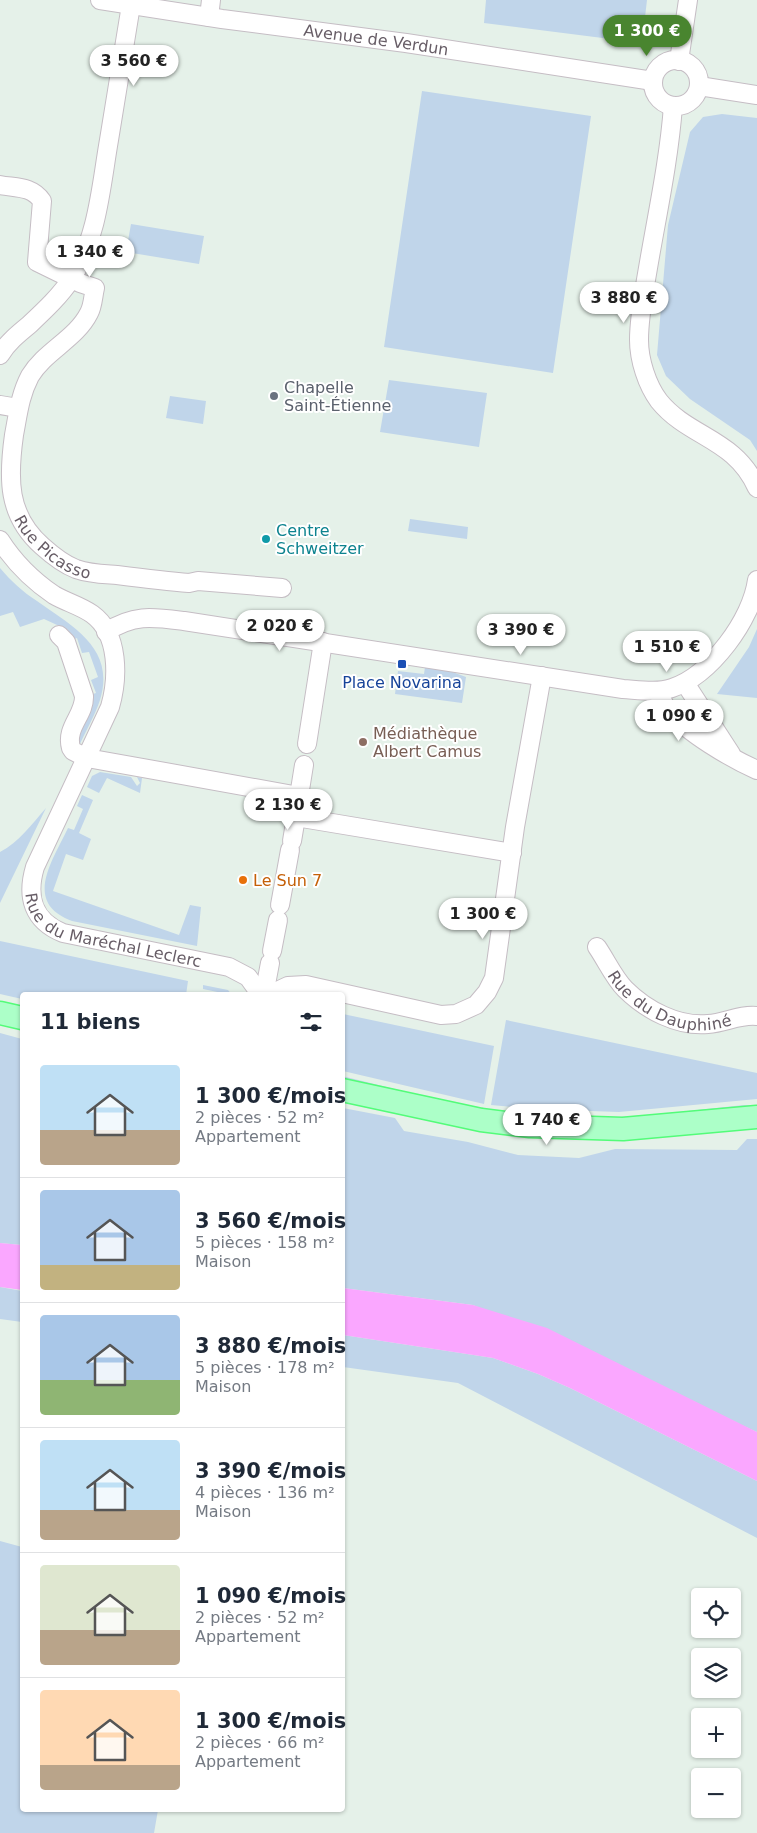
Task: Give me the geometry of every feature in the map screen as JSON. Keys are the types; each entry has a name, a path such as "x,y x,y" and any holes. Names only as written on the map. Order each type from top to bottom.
{"main road":[{"path":"0,1013 20,1018"},
{"path":"345,1091 481,1120 530,1126 623,1129 757,1117"}],"street":[{"name":"Avenue de Verdun","path":"100,0 131,5 210,8 415,45 653,81"},
{"path":"679,61 688,0"},
{"path":"0,355 10,342 47,308 71,278 87,247 94,228 131,5"},
{"path":"679,61 690,65 695,71 699,86 690,102 684,105 673,106 659,99 654,90 653,81 655,73 660,66 667,62 679,61"},
{"path":"699,86 757,95"},
{"path":"673,106 643,304 639,339 640,358 659,401 685,422 731,452 743,464 757,488"},
{"path":"0,186 27,189 37,194 42,201 42,207 36,262 71,278"},
{"name":"Rue Picasso","path":"71,278 95,288 90,311 81,327 36,368 29,378 18,408 10,459 11,492 15,507 26,529 42,546 63,562 91,573 189,583 198,581 282,588"},
{"path":"0,405 18,408"},
{"path":"0,540 16,562 39,584 56,596 91,613 106,632 116,625 148,617 323,642 623,689 657,691 671,689 685,683 709,665 739,625 756,587 757,580"},
{"name":"Rue du Maréchal Leclerc","path":"106,632 115,661 115,690 103,725 35,867 30,889 32,904 49,926 63,933 229,967 248,978 260,992"},
{"path":"59,635 66,642 84,696 84,703 69,733 73,751 87,758 299,796"},
{"path":"307,744 323,642"},
{"path":"345,994 442,1015 456,1014 471,1008 482,1000 494,978 512,853 542,676"},
{"path":"685,683 734,758"},
{"path":"657,691 669,710 683,725 734,758 757,770"},
{"path":"264,992 304,764"},
{"path":"296,817 512,853"},
{"name":"Rue du Dauphiné","path":"597,947 624,988 666,1017 688,1023 707,1025 748,1015 757,1016"},
{"path":"275,992 288,986 306,985 338,992"}],"shaded area":[{"path":"486,0 647,0 642,43 484,23"},
{"path":"422,91 591,116 553,373 384,347"},
{"path":"722,114 757,118 757,451 750,440 690,399 666,376 657,355 668,225 690,132 703,117"},
{"path":"131,224 204,236 199,264 126,252"},
{"path":"389,380 487,393 479,447 380,432"},
{"path":"170,396 206,401 203,424 166,418"},
{"path":"410,519 468,527 467,539 408,531"},
{"path":"0,568 22,590 77,630 88,640 96,652 102,666 103,682 100,700 79,746 78,735 93,701 90,695 96,693 91,680 98,677 89,652 82,653 77,638 72,640 68,630 44,619 20,627 13,612 0,616"},
{"path":"757,629 757,698 717,694 749,647"},
{"path":"425,667 447,670 466,677 462,703 395,694 398,671 424,674"},
{"path":"100,772 131,777 137,786 140,783 137,777 142,778 140,793 107,778 99,793 87,787 92,776"},
{"path":"82,795 93,800 79,833 91,839 83,860 66,854 53,891 179,935 190,905 201,907 197,946 72,921 57,913 48,903 45,892 49,867 68,828 74,830 83,809 77,806"},
{"path":"46,808 0,903 0,852 19,838"},
{"path":"0,941 188,981 186,992 20,992 20,999 0,994"},
{"path":"203,985 228,990 230,992 218,992 203,989"},
{"path":"345,1014 494,1046 484,1104 345,1071"},
{"path":"506,1020 757,1073 757,1099 619,1112 533,1109 491,1105"},
{"path":"0,1033 20,1038 20,1245 0,1243"},
{"path":"345,1077 427,1097 508,1113 604,1118 757,1105 757,1108 636,1120 515,1117 345,1080"},
{"path":"345,1108 395,1118 404,1131 468,1142 518,1155 579,1158 615,1149 737,1150 747,1139 757,1139 757,1432 473,1305 345,1288"},
{"path":"0,1243 20,1245 20,1290 0,1287"},
{"path":"0,1287 20,1291 20,1322 0,1319"},
{"path":"345,1288 473,1305 547,1328 757,1432 757,1481 570,1388 493,1358 345,1335"},
{"path":"345,1335 493,1358 570,1388 757,1481 757,1538 458,1383 345,1367"},
{"path":"0,1541 20,1546 20,1812 158,1812 154,1833 0,1833"}],"place":[{"name":"Chapelle Saint-Étienne","path":"274,396"},
{"name":"Centre Schweitzer","path":"266,539"},
{"name":"Place Novarina","path":"402,664"},
{"name":"Médiathèque Albert Camus","path":"363,742"},
{"name":"Le Sun 7","path":"243,880"}]}
